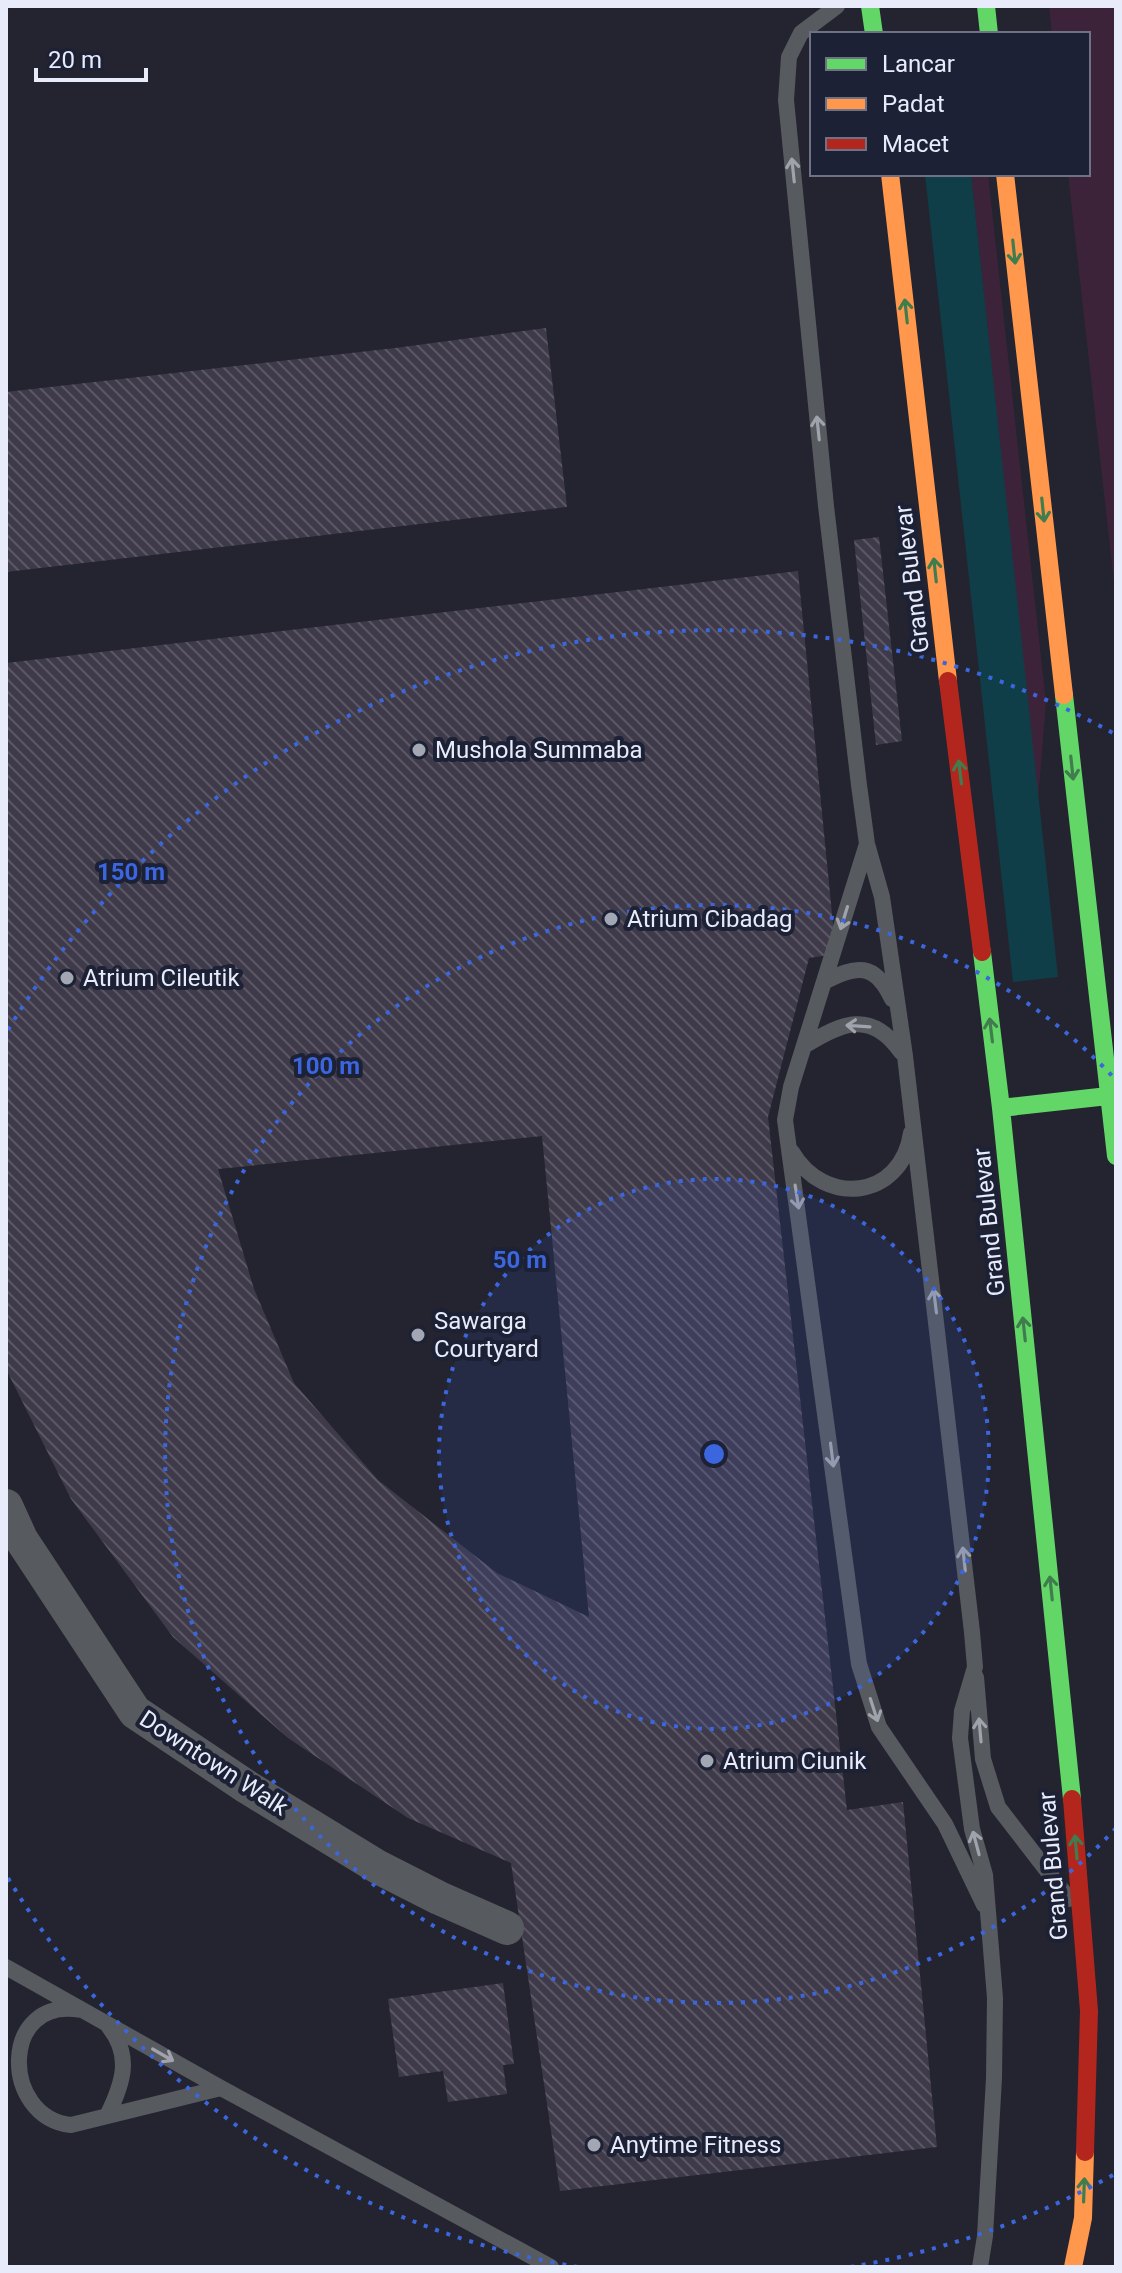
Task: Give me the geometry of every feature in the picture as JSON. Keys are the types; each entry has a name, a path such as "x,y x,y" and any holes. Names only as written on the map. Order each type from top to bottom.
{"street":[{"path":"870,6 874,32"},
{"path":"986,6 989,32"},
{"name":"Grand Bulevar","path":"890,176 1001,1108 1070,1771 1089,2011 1083,2218 1073,2267"},
{"path":"1005,176 1116,1156"},
{"path":"1001,1108 1108,1096"},
{"name":"Downtown Walk","path":"6,1506 21,1539 135,1712 247,1787 378,1867 507,1928"}],"lane":[{"path":"837,6 801,33 789,57 786,100 826,506 867,844 882,897 905,1056 983,1759 998,1807 1082,1917"},
{"path":"867,844 791,1087 785,1120 859,1664 879,1727 945,1824 991,1919"},
{"path":"824,982 857,968 873,972 885,983 898,1011"},
{"path":"804,1046 841,1026 864,1025 888,1033 905,1056"},
{"path":"789,1147 801,1168 821,1181 851,1190 863,1188 876,1185 895,1172 909,1148 913,1123"},
{"path":"975,1667 962,1711 960,1738 972,1829 985,1875 991,1919 995,1998 994,2078 985,2236 980,2267"},
{"path":"6,1967 551,2267"},
{"path":"86,2011 67,2008 47,2011 30,2020 17,2035 10,2054 12,2096 38,2117 71,2125 221,2088"},
{"path":"106,2023 118,2038 124,2057 124,2078 108,2114"}],"shaded area":[{"path":"1049,6 1116,6 1116,600 1068,176 1090,176 1090,32 1052,32"},
{"path":"971,176 988,176 1046,703 1038,801"}],"water":[{"path":"925,176 971,176 1058,977 1013,982"}],"building":[{"path":"546,328 567,507 6,572 6,392"},
{"path":"879,537 902,741 876,745 854,540"},
{"path":"798,571 836,954 809,958 768,1117 847,1810 903,1802 937,2147 560,2191 511,1863 408,1818 288,1738 173,1637 71,1499 6,1369 6,663","holes":["542,1136 589,1617 497,1573 378,1480 294,1383 254,1289 218,1169"]},
{"path":"503,1983 514,2064 503,2065 507,2094 448,2102 443,2071 399,2077 388,1999"}],"traffic: fast":[{"path":"870,6 874,32"},
{"path":"986,6 989,32"},
{"path":"1064,695 1116,1156"},
{"path":"982,952 1001,1108 1072,1799"},
{"path":"1001,1108 1108,1096"}],"traffic: slow":[{"path":"890,176 948,681"},
{"path":"1005,176 1064,695"},
{"path":"1073,2267 1083,2218 1085,2152"}],"traffic: jam":[{"path":"948,681 982,952"},
{"path":"1072,1799 1089,2011 1085,2152"}],"place":[{"name":"Mushola Summaba","path":"419,750"},
{"name":"Atrium Cibadag","path":"611,919"},
{"name":"Atrium Cileutik","path":"67,978"},
{"name":"Sawarga Courtyard","path":"418,1335"},
{"name":"Atrium Ciunik","path":"707,1761"},
{"name":"Anytime Fitness","path":"594,2145"}]}
